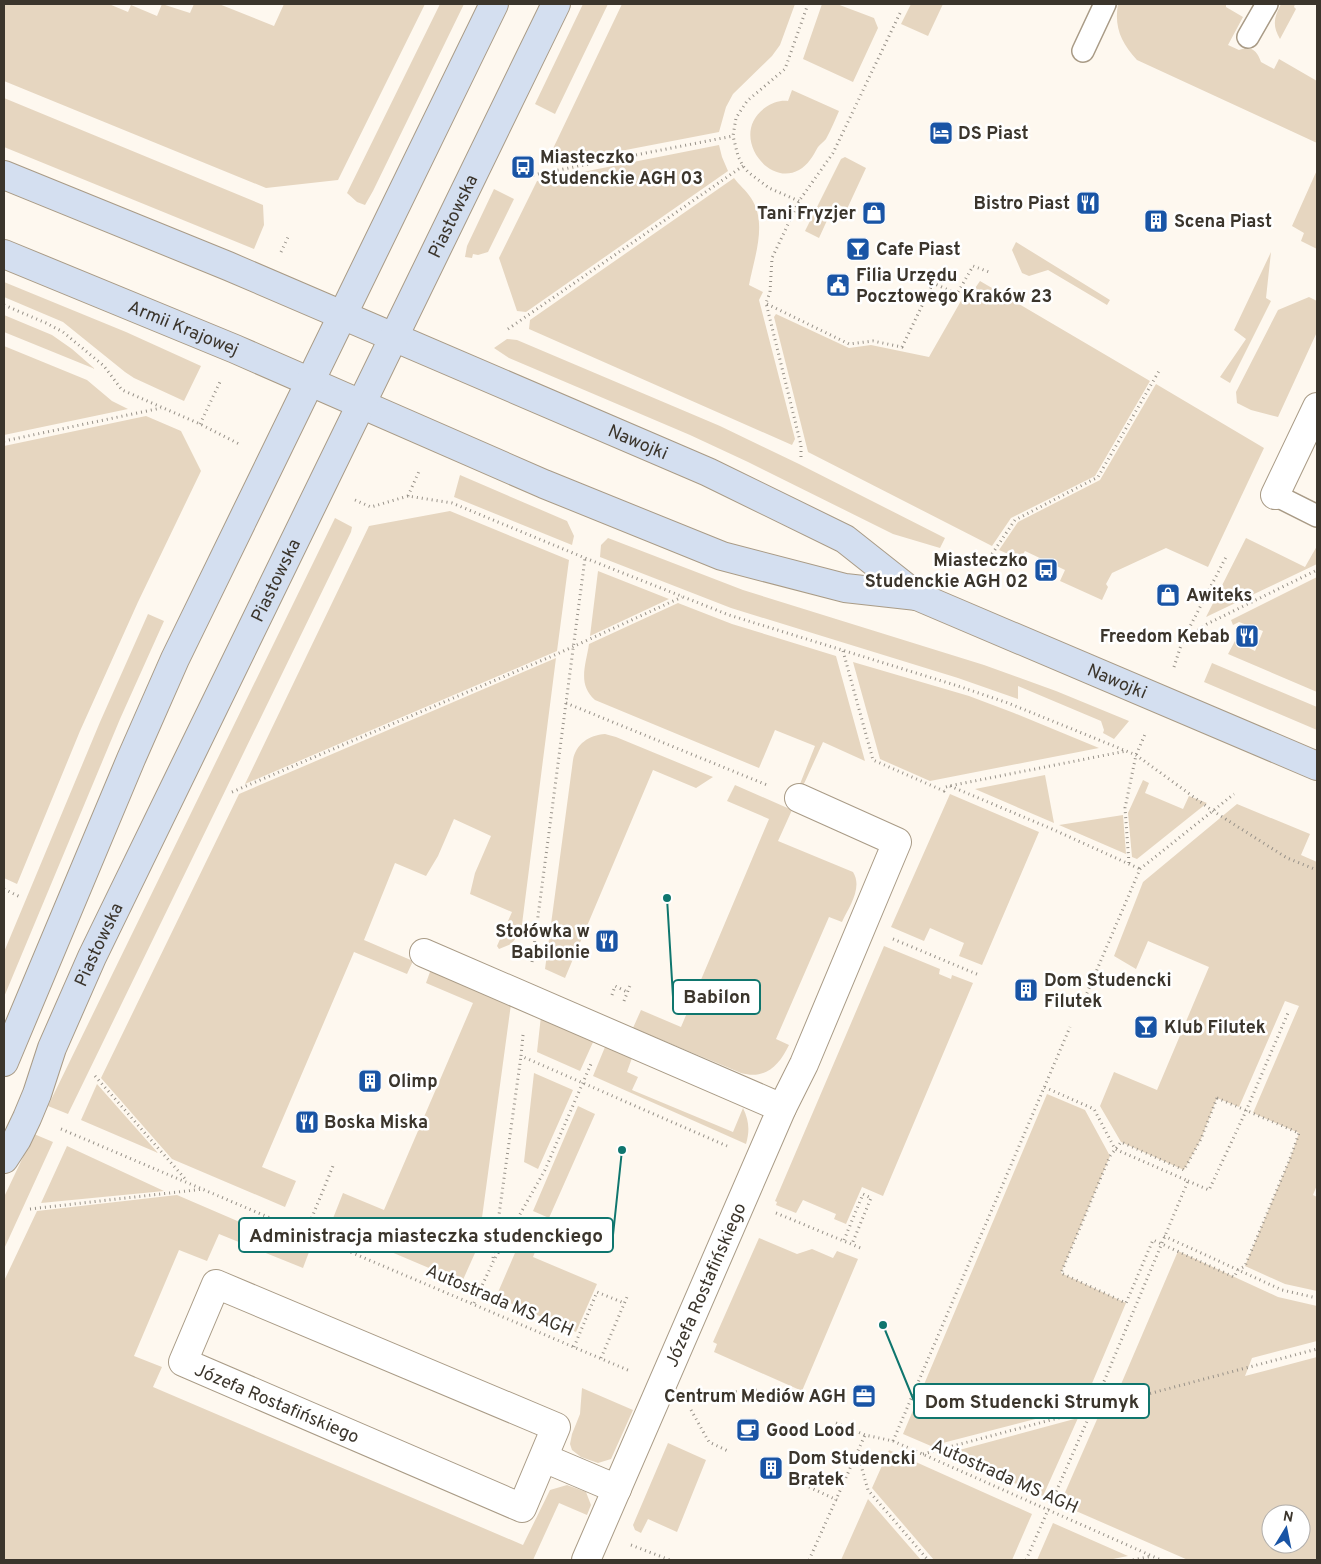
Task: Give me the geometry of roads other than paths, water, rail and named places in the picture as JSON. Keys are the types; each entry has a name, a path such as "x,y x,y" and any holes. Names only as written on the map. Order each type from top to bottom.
{"street":[{"path":"4,1062 155,703 494,4"},
{"name":"Piastowska","path":"4,1159 17,1139 37,1094 52,1048 92,957 556,4"},
{"path":"4,175 228,266 342,316"},
{"name":"Armii Krajowej","path":"4,254 361,404"},
{"name":"Nawojki","path":"342,316 708,472 752,493 846,540 917,596 1317,766"},
{"name":"Nawojki","path":"361,404 544,484 722,556 845,588 917,596"},
{"path":"1275,495 1317,407"},
{"name":"Józefa Rostafińskiego","path":"586,1560 782,1108 804,1064 897,842 799,798"},
{"path":"424,953 782,1108"},
{"name":"Józefa Rostafińskiego","path":"216,1284 556,1427 544,1458 522,1508 182,1362 216,1284"},
{"path":"544,1458 617,1489"}],"lane":[{"path":"1082,51 1105,4"},
{"path":"1248,37 1267,4"},
{"path":"1275,495 1317,516"}],"place":[{"name":"DS Piast","path":"941,133"},
{"name":"Miasteczko Studenckie AGH 03","path":"523,167"},
{"name":"Bistro Piast","path":"1088,203"},
{"name":"Tani Fryzjer","path":"874,213"},
{"name":"Scena Piast","path":"1156,221"},
{"name":"Cafe Piast","path":"858,249"},
{"name":"Filia Urzędu Pocztowego Kraków 23","path":"838,285"},
{"name":"Miasteczko Studenckie AGH 02","path":"1046,570"},
{"name":"Awiteks","path":"1168,595"},
{"name":"Freedom Kebab","path":"1247,636"},
{"name":"Babilon","path":"667,898"},
{"name":"Stołówka w Babilonie","path":"607,941"},
{"name":"Dom Studencki Filutek","path":"1026,990"},
{"name":"Klub Filutek","path":"1146,1027"},
{"name":"Olimp","path":"370,1081"},
{"name":"Boska Miska","path":"307,1122"},
{"name":"Administracja miasteczka studenckiego","path":"622,1150"},
{"name":"Dom Studencki Strumyk","path":"883,1325"},
{"name":"Centrum Mediów AGH","path":"864,1396"},
{"name":"Good Lood","path":"748,1430"},
{"name":"Dom Studencki Bratek","path":"771,1468"}]}
